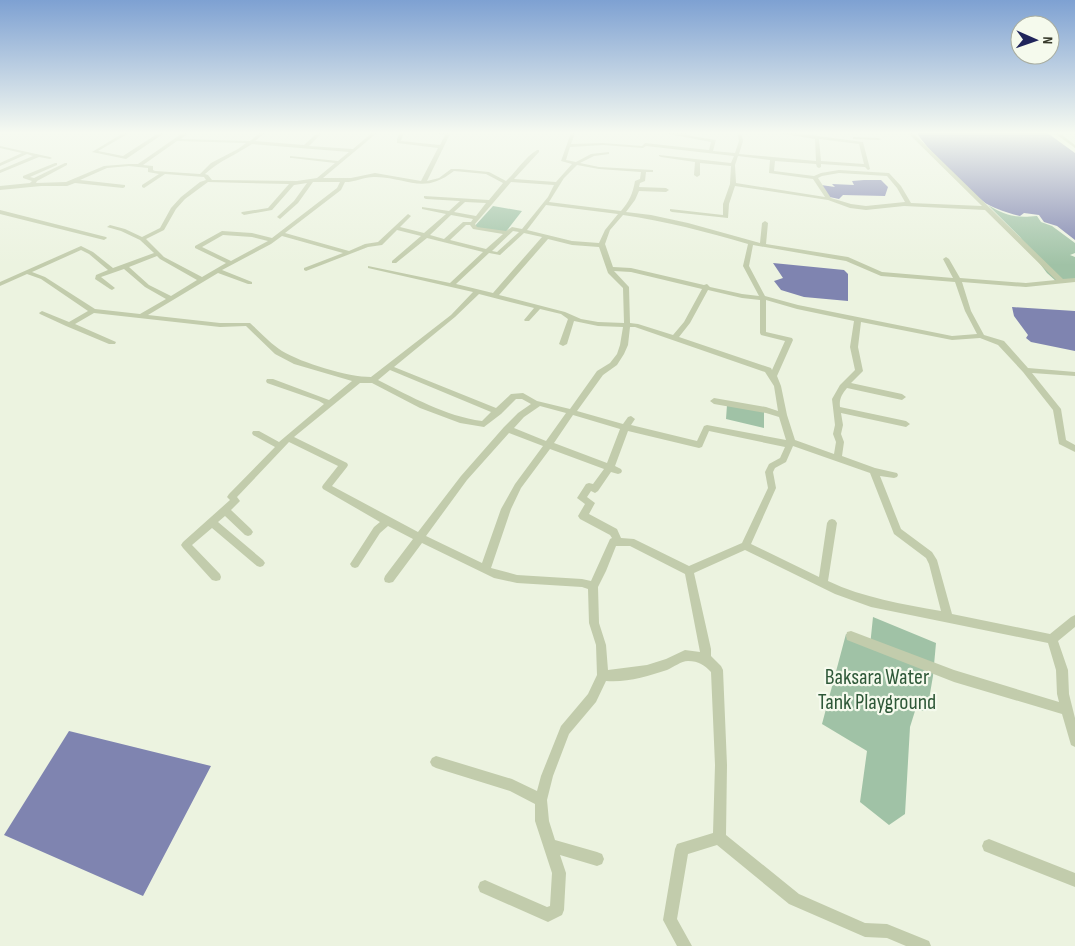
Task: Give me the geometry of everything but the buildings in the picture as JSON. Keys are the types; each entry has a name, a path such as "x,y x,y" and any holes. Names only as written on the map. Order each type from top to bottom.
{"street":[{"path":"27,176 25,177 33,182"},
{"path":"33,182 43,176"},
{"path":"0,188 33,182 66,184 85,176"},
{"path":"144,186 158,176"},
{"path":"207,176 209,180"},
{"path":"318,180 322,176"},
{"path":"142,238 162,229 174,208 183,198 202,183 209,180 293,183 343,180 368,176"},
{"path":"382,176 423,183 441,179 445,176"},
{"path":"423,183 426,176"},
{"path":"494,176 508,182 558,184"},
{"path":"472,224 513,176"},
{"path":"396,228 498,254 523,231 554,194 558,184 565,176"},
{"path":"486,570 506,509 518,486 600,374 615,362 620,355 628,325 626,286 611,273 602,245 604,236 634,199 638,189 638,181 642,182 643,176"},
{"path":"672,210 726,217 726,204 733,184 733,176"},
{"path":"817,176 829,199"},
{"path":"890,176 899,186 909,204"},
{"path":"954,176 1061,281"},
{"path":"141,317 231,263 255,252 339,189 343,180"},
{"path":"74,181 123,186"},
{"path":"280,217 296,202 310,181"},
{"path":"244,213 270,210 293,183"},
{"path":"733,184 829,199 850,206 866,208 909,204 986,208"},
{"path":"638,189 666,190"},
{"path":"426,197 492,202"},
{"path":"394,262 451,214 464,200"},
{"path":"545,203 623,213 688,225 751,243 848,259 881,274 982,287 986,281 1026,285 1075,280"},
{"path":"424,208 477,218"},
{"path":"0,212 101,238 112,227 142,238 158,254 202,280"},
{"path":"688,225 694,214"},
{"path":"306,269 367,245 380,244 408,216"},
{"path":"446,240 465,223 472,224 475,228 507,233"},
{"path":"762,244 765,223"},
{"path":"451,285 512,229 572,243 602,245"},
{"path":"231,263 197,248 222,233 252,235 272,240"},
{"path":"280,234 349,252"},
{"path":"494,296 546,237"},
{"path":"751,243 746,266 763,298 763,332 789,340 773,376"},
{"path":"0,284 81,248 98,258 112,270"},
{"path":"112,288 98,279 98,276 158,254"},
{"path":"946,260 959,283 968,311 981,336"},
{"path":"125,266 147,286 172,300"},
{"path":"370,267 563,313 571,319 603,324 636,325 768,370 778,387 783,415 791,442 784,460 772,466 769,472 772,488 745,546 689,571"},
{"path":"611,269 631,270 707,286 742,296 763,298 952,338 981,336 1001,342 1057,409 1062,442 1075,449"},
{"path":"218,271 250,282"},
{"path":"27,272 42,278 92,311 220,325 248,324 278,352 297,362 358,380 373,380 423,406 463,421 484,424 514,396 523,396 538,404 699,444 707,428 785,444 791,442 874,471 894,475"},
{"path":"675,338 707,286"},
{"path":"373,380 391,368 453,316 476,292"},
{"path":"528,320 538,307"},
{"path":"68,325 92,311"},
{"path":"42,313 112,342"},
{"path":"563,344 571,319"},
{"path":"837,459 840,442 837,434 840,426 836,399 859,370 854,347 858,319"},
{"path":"391,368 498,412"},
{"path":"1026,370 1075,374"},
{"path":"216,577 186,545 235,501 232,497 288,438 358,380"},
{"path":"270,381 330,404"},
{"path":"846,385 902,397"},
{"path":"714,401 766,410 783,415"},
{"path":"389,579 419,536 464,478 521,415 538,404"},
{"path":"837,409 906,424"},
{"path":"618,542 614,532 583,516 590,503 582,498 589,486 595,489 614,469 625,427 631,419"},
{"path":"507,429 614,469"},
{"path":"256,433 280,446"},
{"path":"288,438 344,465 326,487 387,521 494,574 517,579 582,583 593,586"},
{"path":"874,471 897,531 929,555 934,563 947,616"},
{"path":"225,510 248,532"},
{"path":"355,564 377,530 387,521"},
{"path":"212,522 260,563"},
{"path":"823,583 832,523"},
{"path":"485,887 548,915 557,910 559,873 542,821 541,800 547,776 565,730 592,698 603,675 601,645 594,623 593,586 598,580 603,563 614,542 631,542 689,571"},
{"path":"745,546 823,583 871,602 947,616 1052,639"},
{"path":"689,571 706,649 705,658"},
{"path":"1052,639 1075,620"},
{"path":"852,636 954,676 1068,710"},
{"path":"1052,639 1062,670 1063,694 1075,740"},
{"path":"603,675 613,676 647,671 668,664 685,655 705,658 718,670 721,765 719,838"},
{"path":"436,762 512,785 541,800"},
{"path":"685,946 670,920 682,849 719,838"},
{"path":"719,838 794,899 865,930 887,931 924,946"},
{"path":"550,845 597,859"},
{"path":"989,846 1075,880"}],"green space":[{"path":"988,205 1000,212 1011,215 1023,217 1037,216 1041,222 1052,226 1075,243 1075,253 1070,255 1075,257 1075,280 1057,282 1047,273 1020,237"},
{"path":"493,206 522,211 505,233 473,228"},
{"path":"727,405 764,412 764,428 726,419"},
{"name":"Baksara Water Tank Playground","path":"873,617 936,643 927,711 915,711 910,727 905,814 889,825 860,802 867,751 822,724 846,634 870,646"}],"water":[{"path":"956,176 1075,176 1075,240 1057,226 1044,222 1039,215 1024,213 1020,216 987,204"},
{"path":"881,180 888,187 885,196 843,195 839,199 825,196 821,185 835,187 832,184 854,185 852,181"},
{"path":"773,263 844,270 848,274 848,301 804,297 781,290 774,281 783,278"},
{"path":"1012,307 1075,311 1075,351 1031,342 1026,338 1028,335 1014,316"},
{"path":"69,731 211,766 143,896 4,835"}]}
